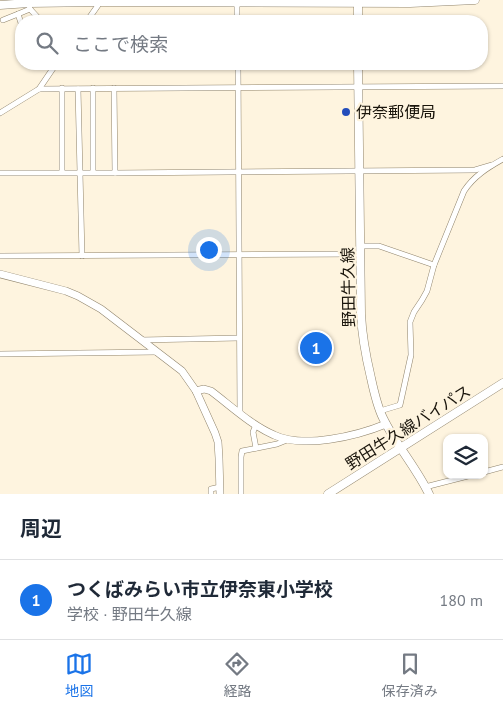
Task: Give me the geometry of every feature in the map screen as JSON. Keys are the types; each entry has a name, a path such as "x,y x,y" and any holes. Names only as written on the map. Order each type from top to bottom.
{"main road":[{"path":"0,5 101,1 358,1 410,3 475,0"},
{"path":"358,1 358,15"},
{"name":"野田牛久線","path":"358,70 363,342 375,397 380,411 427,491"},
{"name":"野田牛久線バイパス","path":"328,494 503,383"}],"street":[{"path":"91,15 101,1"},
{"path":"237,1 238,15"},
{"path":"18,14 29,4 37,15"},
{"path":"3,20 15,15"},
{"path":"0,113 39,89 52,70"},
{"path":"238,70 240,412"},
{"path":"39,89 503,86"},
{"path":"62,88 62,172"},
{"path":"78,88 82,256"},
{"path":"93,88 93,172"},
{"path":"114,88 115,173"},
{"path":"380,411 400,405 411,355 410,322 427,291 434,265 464,191 470,181 503,159"},
{"path":"0,172 474,170 492,165"},
{"path":"0,256 239,255 361,250 379,246 434,265"},
{"path":"0,274 58,288 78,296 101,309 182,371 196,391 218,442 220,491 211,489 211,494"},
{"path":"141,340 239,338"},
{"path":"0,354 157,352"},
{"path":"196,391 204,389 211,391 256,425 274,436 287,440 309,441 337,438 370,431 386,424"},
{"path":"256,425 253,432 256,448"},
{"path":"241,494 242,451 278,444 287,440"},
{"path":"488,471 503,467"},
{"path":"427,491 461,479"}],"place":[{"name":"伊奈郵便局","path":"346,112"},
{"name":"つくばみらい市立伊奈東小学校","path":"316,348"}]}
